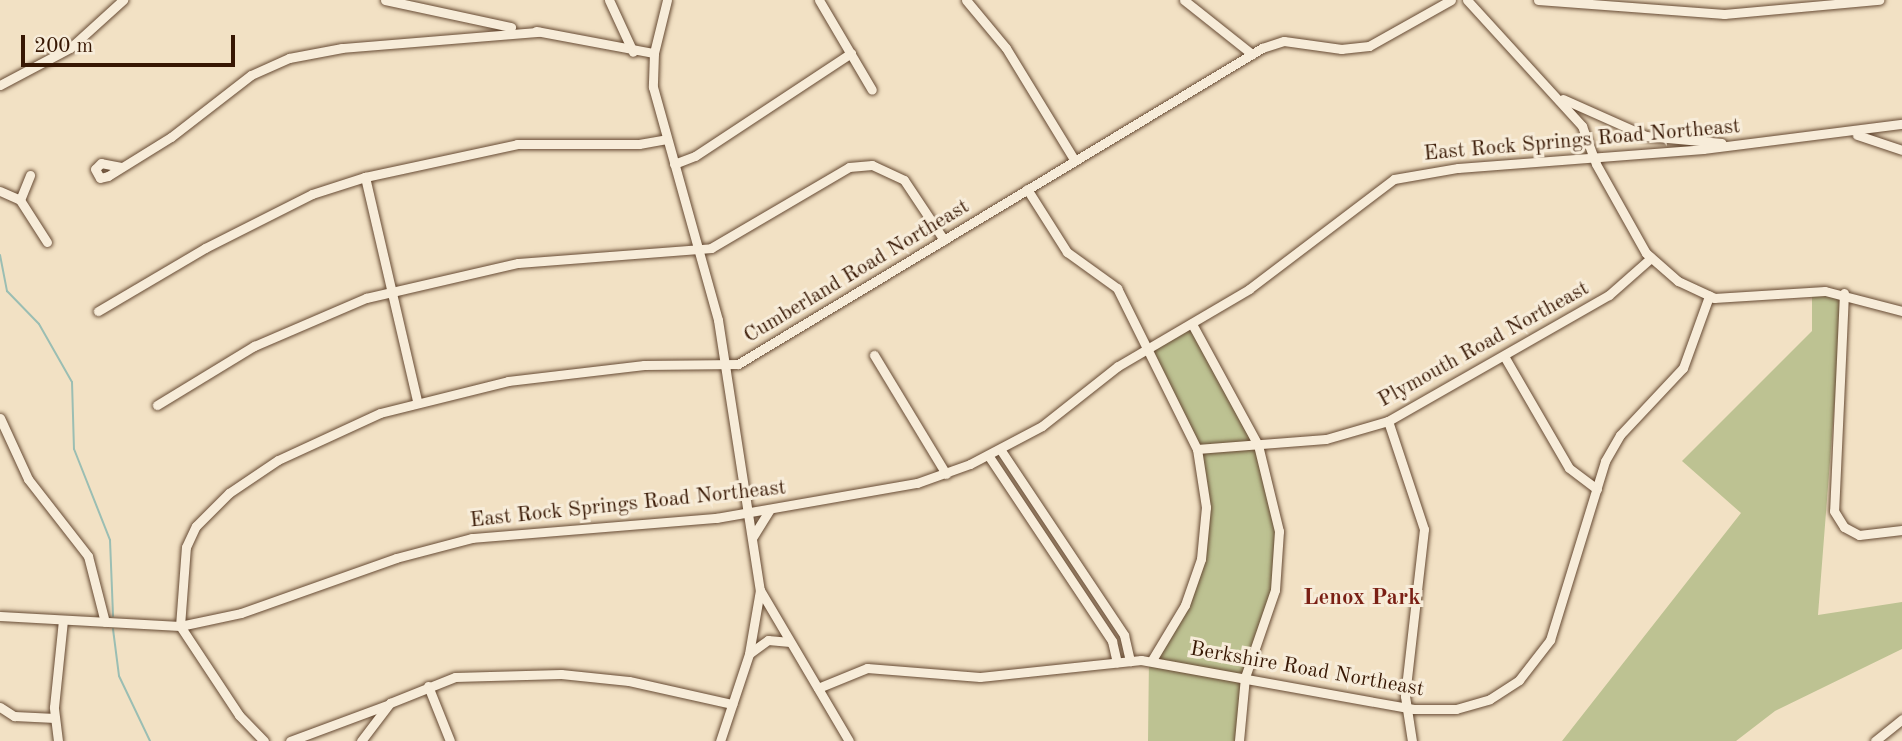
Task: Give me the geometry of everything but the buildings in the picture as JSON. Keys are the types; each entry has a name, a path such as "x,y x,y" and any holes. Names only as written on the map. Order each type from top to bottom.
{"street":[{"path":"0,85 70,48 123,0"},
{"path":"385,0 633,52 654,53"},
{"path":"609,0 633,52"},
{"path":"667,0 654,53 653,87 727,363 760,590 749,654 720,741"},
{"path":"819,0 872,90"},
{"path":"966,0 1006,48 1074,161"},
{"path":"1184,0 1252,54"},
{"name":"Cumberland Road Northeast","path":"180,626 186,547 211,510 322,436 417,401 576,371 727,363 748,359 1252,54 1284,41 1341,49 1369,46 1451,0"},
{"path":"1468,0 1582,126 1651,258 1709,296 1844,293 1902,312"},
{"path":"1538,0 1724,14 1879,0"},
{"path":"121,167 172,137 251,75 289,58 342,48 538,32"},
{"path":"674,164 851,54"},
{"path":"1548,88 1581,110 1635,133 1738,144"},
{"name":"East Rock Springs Road Northeast","path":"0,616 180,626 241,613 386,561 472,538 747,513 946,474 1042,426 1099,378 1249,289 1394,179 1595,155 1849,133 1902,124"},
{"path":"1886,128 1886,141 1902,150"},
{"path":"1849,133 1902,150"},
{"path":"98,311 205,248 312,194 365,177 517,144 639,144 667,139"},
{"path":"157,405 254,346 392,290 518,263 711,248 838,171 862,164 884,168 904,180 944,240"},
{"path":"20,200 30,175"},
{"path":"365,177 417,401"},
{"path":"1027,189 1067,252 1117,288 1144,351 1197,449 1206,507 1201,559 1185,605 1152,660"},
{"path":"0,191 20,200 47,243"},
{"name":"Plymouth Road Northeast","path":"1197,449 1326,439 1388,421 1609,295 1651,258"},
{"path":"1844,293 1833,511 1844,527 1859,535 1902,530"},
{"name":"Berkshire Road Northeast","path":"818,688 867,668 979,677 1152,660 1405,707 1440,711 1473,705 1505,691 1532,667 1566,598 1597,489 1620,435 1682,368 1709,296"},
{"path":"1192,324 1258,445 1276,502 1279,561 1270,615 1245,677 1239,741"},
{"path":"874,355 946,474"},
{"path":"1504,356 1569,468 1597,489"},
{"path":"0,418 28,479 88,556 105,622"},
{"path":"1388,421 1424,529 1405,707 1412,741"},
{"path":"1000,449 1124,635 1130,661"},
{"path":"988,455 1112,641 1117,662"},
{"path":"752,538 770,509"},
{"path":"1053,554 1065,547"},
{"path":"760,590 849,741"},
{"path":"58,741 55,718 63,620"},
{"path":"180,626 239,715 264,741"},
{"path":"749,654 768,640 790,642"},
{"path":"290,741 428,686 477,675 561,674 629,681 732,704"},
{"path":"428,686 450,741"},
{"path":"361,741 390,703"},
{"path":"0,708 14,716 55,718"},
{"path":"1875,741 1902,719"}],"green space":[{"path":"1843,294 1818,615 1902,602 1902,649 1775,711 1736,741 1562,741 1741,513 1682,461 1812,331 1812,296"},
{"path":"1190,324 1272,480 1280,529 1271,602 1246,674 1238,741 1148,741 1149,657 1181,617 1200,567 1208,513 1197,444 1145,351"}],"waterway":[{"path":"0,255 7,291 39,324 72,382 74,449 110,540 113,616"},
{"path":"113,629 119,676 150,741"}],"district":[{"name":"Lenox Park","path":"1362,598"}]}
